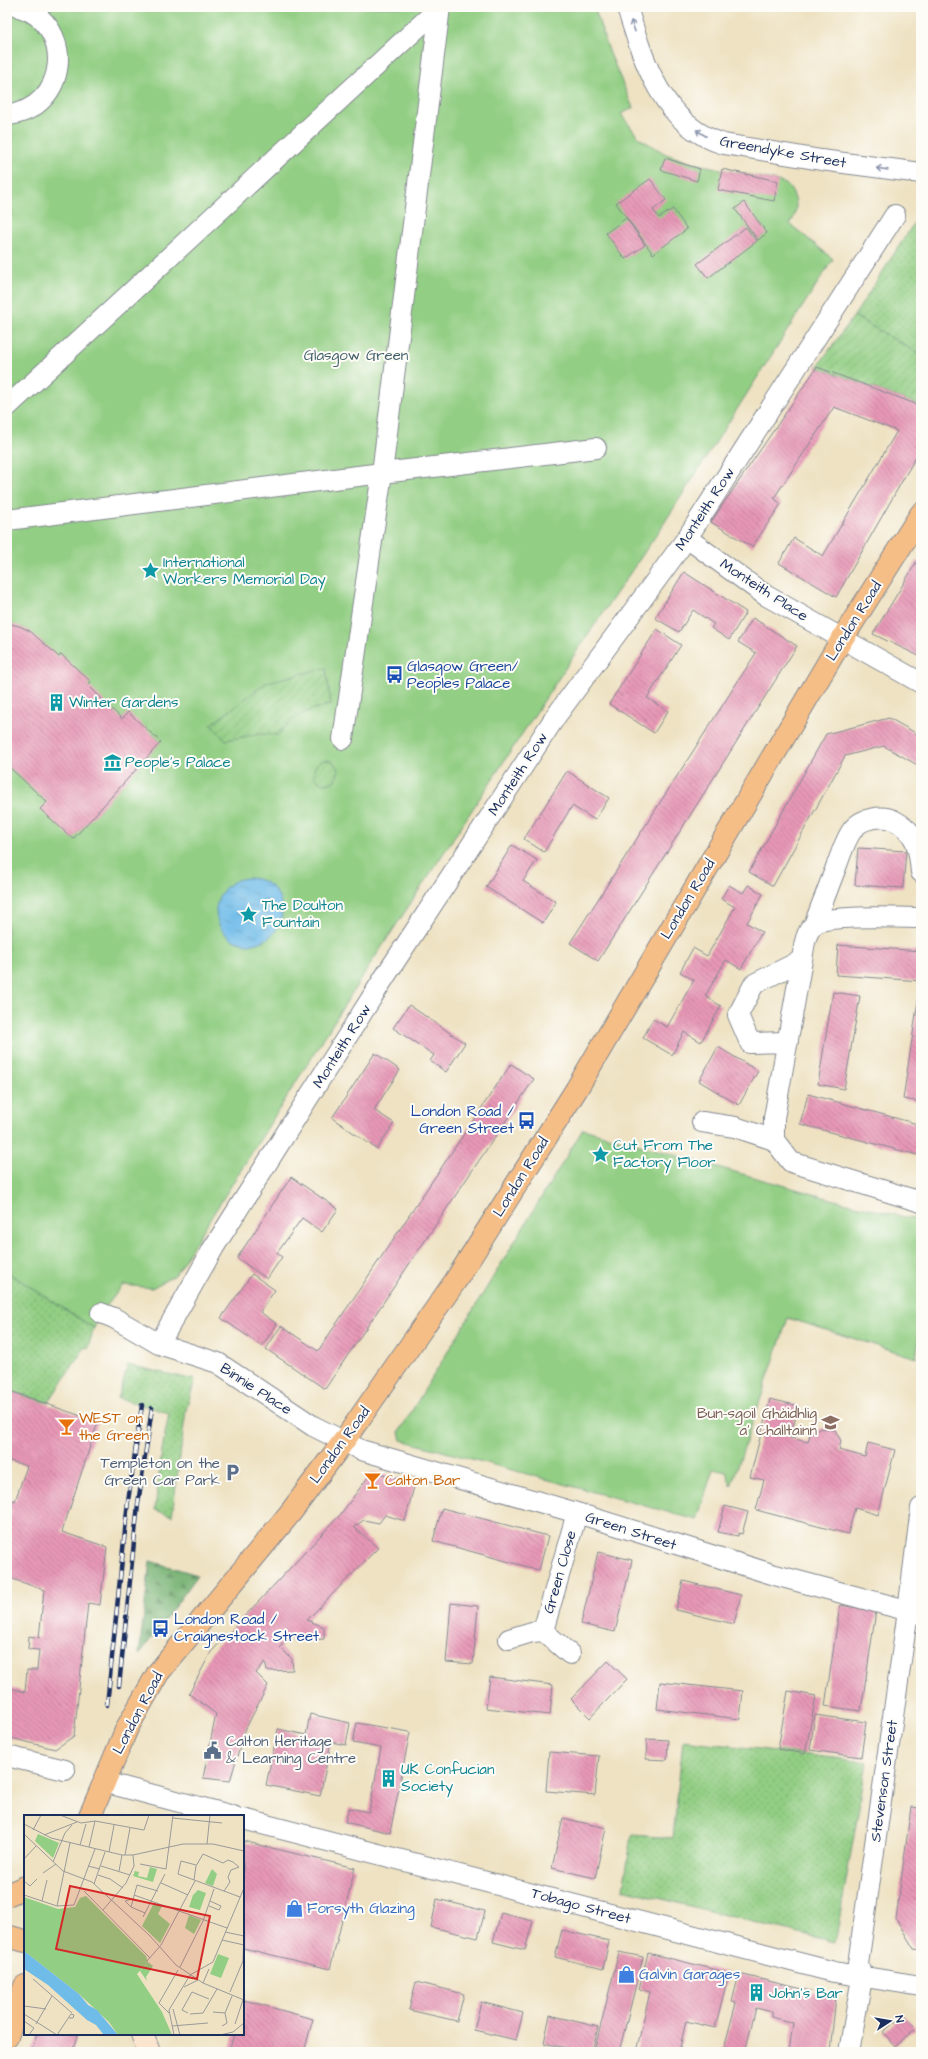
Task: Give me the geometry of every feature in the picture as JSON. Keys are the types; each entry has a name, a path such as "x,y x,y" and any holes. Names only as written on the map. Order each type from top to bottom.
{"main road":[{"name":"London Road","path":"90,1815 127,1728 158,1673 169,1657 268,1542 343,1442 456,1280 576,1090 842,639 921,514"},
{"path":"7,1895 24,1887"},
{"path":"7,1936 24,1941"},
{"path":"7,2036 24,1989"}],"street":[{"path":"7,407 440,7"},
{"path":"343,739 382,472 440,7"},
{"name":"Greendyke Street","path":"626,7 647,64 663,98 678,116 710,138 724,144 776,153 921,173"},
{"path":"7,115 26,110 42,100 52,85 58,67 57,49 51,32 39,18 22,8"},
{"name":"Monteith Row","path":"159,1344 214,1247 386,975 552,723 687,538 895,215"},
{"path":"7,520 382,472 596,448"},
{"name":"Monteith Place","path":"687,538 765,595 921,683"},
{"path":"774,1140 774,1118 806,936 814,925 845,844 853,829 863,820 879,818 894,819 912,832 918,845 921,872"},
{"path":"814,925 832,919 921,918"},
{"path":"788,1042 750,1043 738,1015 754,984 802,960"},
{"path":"702,1122 735,1127 774,1140 791,1162 921,1202"},
{"name":"Binnie Place","path":"101,1313 114,1318 159,1344 218,1363 314,1426 343,1442"},
{"name":"Green Street","path":"343,1442 375,1455 577,1514 775,1575 915,1613"},
{"name":"Stevenson Street","path":"849,2052 862,1978 858,1964 915,1613 921,1508"},
{"name":"Green Close","path":"544,1631 577,1514"},
{"name":"Green Close","path":"509,1639 532,1632 544,1631 570,1654"},
{"path":"7,1756 65,1770"},
{"path":"104,1782 229,1815"},
{"name":"Tobago Street","path":"244,1819 862,1978 921,1986"},
{"path":"142,2035 149,2052"}],"green space":[{"name":"Glasgow Green","path":"7,7 594,7 609,51 633,108 621,114 639,138 666,154 688,162 786,184 793,193 796,204 795,214 790,224 833,259 661,528 574,655 362,977 175,1275 152,1288 123,1285 101,1313 94,1328 7,1272"},
{"path":"921,212 921,355 854,316"},
{"path":"854,316 921,355 921,406 817,367"},
{"path":"326,668 331,705 302,714 289,723 278,735 260,734 226,740 211,725 267,682"},
{"path":"326,760 335,763 338,772 335,781 326,784 317,781 314,772 317,763"},
{"path":"583,1129 831,1199 921,1221 921,1324 916,1358 788,1318 731,1486 726,1472 713,1469 697,1520 401,1440 399,1432"},
{"path":"7,1272 94,1328 88,1348 85,1347 48,1403 7,1390"},
{"path":"128,1365 195,1380 186,1410 172,1516 155,1510 162,1450 169,1413 118,1398"},
{"path":"150,1561 198,1575 139,1655"},
{"path":"683,1740 867,1762 835,1943 623,1889 632,1835 673,1838"}],"water":[{"name":"The Doulton Fountain","path":"242,878 256,878 268,883 277,892 282,904 280,924 273,935 256,944 242,944 230,939 221,930 216,918 216,904 221,892 230,883"}],"building":[{"path":"665,158 700,169 697,181 661,170"},
{"path":"722,169 778,181 774,201 718,190"},
{"path":"650,179 666,200 653,210 659,218 673,209 687,229 653,254 616,203"},
{"path":"744,202 767,233 758,240 735,209"},
{"path":"626,218 645,245 625,259 606,233"},
{"path":"746,227 757,241 708,278 697,264"},
{"path":"817,367 921,406 921,448 836,597 779,563 794,538 823,556 897,431 834,407 774,498 781,504 752,547 711,522"},
{"path":"917,561 921,563 921,657 873,634"},
{"path":"684,572 746,612 729,640 711,628 714,624 693,610 679,632 655,618"},
{"path":"753,618 797,646 598,961 570,943 756,653 738,642"},
{"name":"Winter Gardens","path":"7,623 30,631 59,657 61,654 91,682 88,685 122,719 128,712 161,742 73,839 40,809 47,802 10,768 7,770"},
{"path":"657,629 681,645 647,698 668,711 654,733 609,704"},
{"path":"889,718 921,736 921,767 884,746 845,756 773,886 749,872 826,734"},
{"path":"567,771 609,798 595,820 572,806 544,852 524,839"},
{"path":"512,845 537,860 523,881 556,902 543,923 486,887"},
{"path":"858,848 906,851 903,888 855,885"},
{"path":"729,885 743,893 748,885 763,894 747,923 762,932 741,969 726,960 705,996 721,1006 701,1042 684,1032 672,1055 643,1038 653,1019 667,1027 694,980 680,972 693,948 707,956 735,907 721,899"},
{"path":"838,945 921,951 921,981 836,975"},
{"path":"833,992 860,996 844,1089 818,1084"},
{"path":"919,994 921,994 921,1102 903,1099"},
{"path":"409,1005 465,1043 446,1072 430,1061 434,1055 393,1028"},
{"path":"718,1047 758,1071 739,1105 699,1081"},
{"path":"375,1053 400,1070 374,1110 394,1123 377,1149 332,1118"},
{"path":"511,1064 534,1079 325,1389 266,1349 281,1326 318,1351"},
{"path":"808,1094 921,1125 921,1156 800,1124"},
{"path":"291,1177 338,1209 322,1232 302,1218 277,1253 282,1257 267,1279 237,1258"},
{"path":"252,1274 275,1290 260,1312 277,1324 262,1346 221,1318"},
{"path":"7,1390 98,1422 62,1532 107,1547 100,1605 88,1603 74,1736 55,1749 7,1737 7,1687 25,1692 27,1670 37,1670 39,1650 28,1649 29,1636 39,1638 44,1590 7,1577 7,1527 12,1510 7,1509 7,1498 15,1501 27,1466 10,1461 7,1469"},
{"path":"770,1399 799,1406 790,1438 808,1442 810,1434 821,1428 835,1430 841,1441 839,1450 865,1457 868,1443 895,1450 878,1515 855,1508 848,1534 756,1510 764,1480 750,1477"},
{"path":"375,1472 415,1483 405,1521 385,1515 379,1523 364,1520 354,1527 378,1548 307,1620 324,1627 324,1639 297,1641 293,1633 280,1647 292,1659 293,1670 267,1671 265,1662 256,1673 268,1685 245,1730 230,1781 203,1778 216,1714 189,1694 211,1652 340,1515 371,1473"},
{"path":"725,1506 748,1512 742,1534 739,1533 738,1536 718,1532"},
{"path":"442,1508 548,1536 539,1570 433,1541"},
{"path":"598,1552 632,1560 615,1632 581,1624"},
{"path":"683,1581 741,1595 734,1624 676,1610"},
{"path":"451,1603 478,1606 473,1664 446,1662"},
{"path":"840,1605 876,1611 861,1711 825,1706"},
{"path":"608,1661 627,1679 590,1718 571,1699"},
{"path":"490,1677 553,1685 550,1715 486,1708"},
{"path":"660,1682 743,1691 740,1719 657,1709"},
{"path":"788,1691 816,1696 805,1754 778,1749"},
{"path":"310,1714 350,1723 346,1745 331,1742 320,1796 266,1785 278,1729 306,1735"},
{"path":"815,1715 866,1722 861,1757 810,1750"},
{"name":"UK Confucian Society","path":"357,1723 410,1732 390,1833 345,1822 349,1808 369,1812 381,1748 353,1743"},
{"path":"647,1739 668,1740 667,1760 646,1759"},
{"path":"549,1752 599,1756 595,1795 546,1791"},
{"path":"921,1769 921,1793 917,1792"},
{"path":"911,1807 921,1808 921,1950 914,1949 896,1919"},
{"path":"563,1818 606,1828 595,1878 552,1868"},
{"name":"Forsyth Glazing","path":"244,1841 355,1868 330,1969 244,1948"},
{"path":"437,1899 485,1911 478,1938 431,1927"},
{"path":"501,1913 533,1921 525,1950 493,1942"},
{"path":"562,1930 609,1941 603,1969 555,1957"},
{"path":"619,1952 643,1957 619,2052 594,2052"},
{"path":"648,1953 729,1973 715,2028 686,2021 679,2052 636,2052 650,1992 639,1989"},
{"path":"739,1974 836,1997 830,2052 789,2052 793,2023 772,2017 772,2012 756,2008 745,2052 723,2052 736,2003 732,2002"},
{"path":"416,1982 464,1994 457,2021 409,2010"},
{"path":"244,2000 313,2019 304,2052 229,2052 234,2035 244,2035"},
{"path":"481,2002 523,2013 516,2040 474,2030"},
{"path":"550,2015 598,2027 592,2052 582,2052 544,2043"},
{"path":"904,2015 916,2028 895,2046 883,2032"},
{"path":"37,2035 78,2035 72,2052 31,2052"}],"railway":[{"path":"107,1705 128,1501 142,1405"},
{"path":"119,1686 138,1504 152,1408"}],"place":[{"name":"International Workers Memorial Day","path":"150,571"},
{"name":"Glasgow Green/ Peoples Palace","path":"394,675"},
{"name":"Winter Gardens","path":"56,702"},
{"name":"People's Palace","path":"112,762"},
{"name":"The Doulton Fountain","path":"249,914"},
{"name":"London Road / Green Street","path":"527,1120"},
{"name":"Cut From The Factory Floor","path":"600,1154"},
{"name":"Bun-sgoil Ghàidhlig a' Challtainn","path":"830,1422"},
{"name":"WEST on the Green","path":"66,1427"},
{"name":"Templeton on the Green Car Park","path":"233,1472"},
{"name":"Calton Bar","path":"372,1480"},
{"name":"London Road / Craignestock Street","path":"161,1628"},
{"name":"Calton Heritage & Learning Centre","path":"213,1750"},
{"name":"UK Confucian Society","path":"388,1778"},
{"name":"Forsyth Glazing","path":"294,1908"},
{"name":"Galvin Garages","path":"626,1974"},
{"name":"John's Bar","path":"756,1993"}]}
